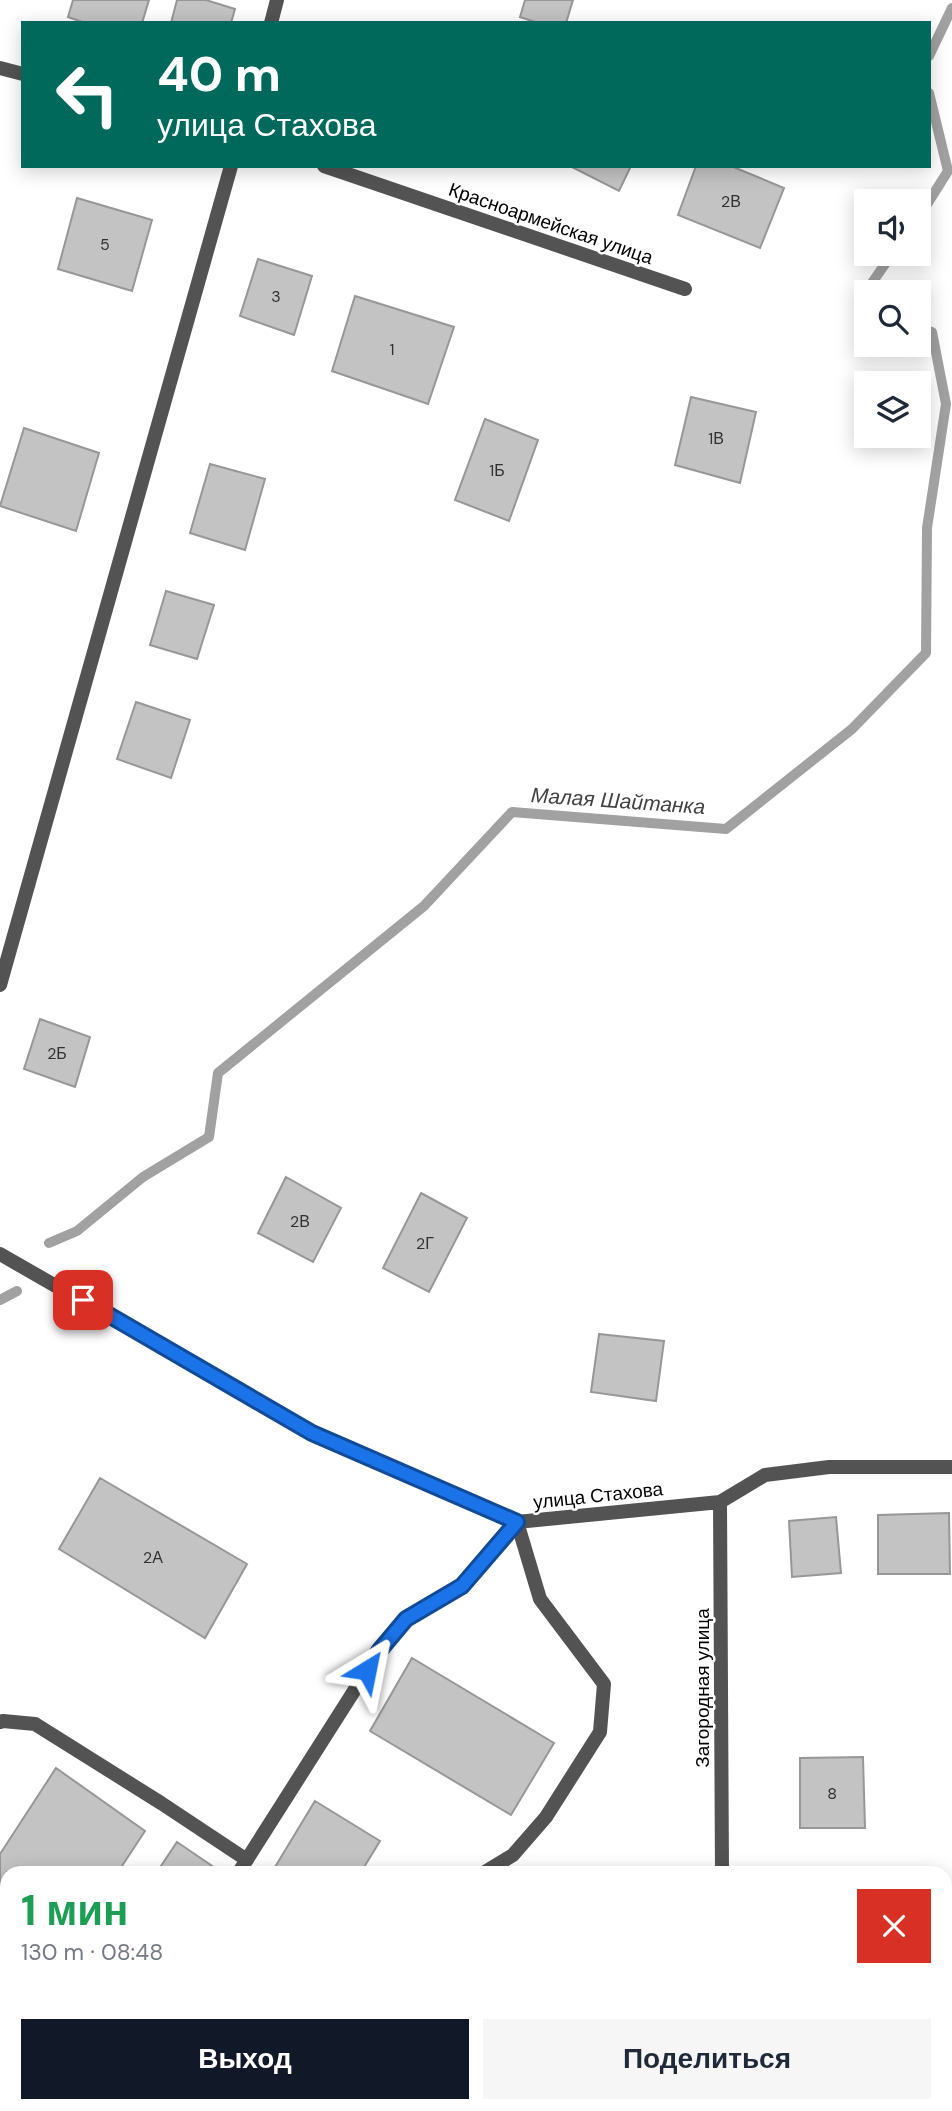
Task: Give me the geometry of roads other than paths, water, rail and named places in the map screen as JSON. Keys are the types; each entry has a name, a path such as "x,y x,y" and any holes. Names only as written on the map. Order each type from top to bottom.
{"street":[{"path":"272,21 277,0"},
{"path":"0,68 21,73"},
{"path":"0,985 230,168"},
{"name":"Красноармейская улица","path":"330,168 685,289"},
{"name":"улица Стахова","path":"0,1254 312,1433 517,1522 720,1502"},
{"path":"720,1502 765,1475 829,1466 952,1468"},
{"name":"Загородная улица","path":"720,1502 722,1866"},
{"path":"0,1722 34,1724 161,1803 243,1866 380,1650 406,1619 462,1586 517,1522"},
{"path":"496,1866 513,1856 546,1817 600,1732 604,1684 540,1599 517,1522"}],"waterway":[{"name":"Малая Шайтанка","path":"931,52 952,8"},
{"name":"Малая Шайтанка","path":"931,101 948,171 931,198"},
{"name":"Малая Шайтанка","path":"874,280 884,266"},
{"name":"Малая Шайтанка","path":"49,1243 77,1231 143,1177 209,1137 218,1073 424,906 512,812 726,829 852,729 926,653 927,528 946,404 931,332"},
{"name":"Малая Шайтанка","path":"0,1300 17,1291"}]}
